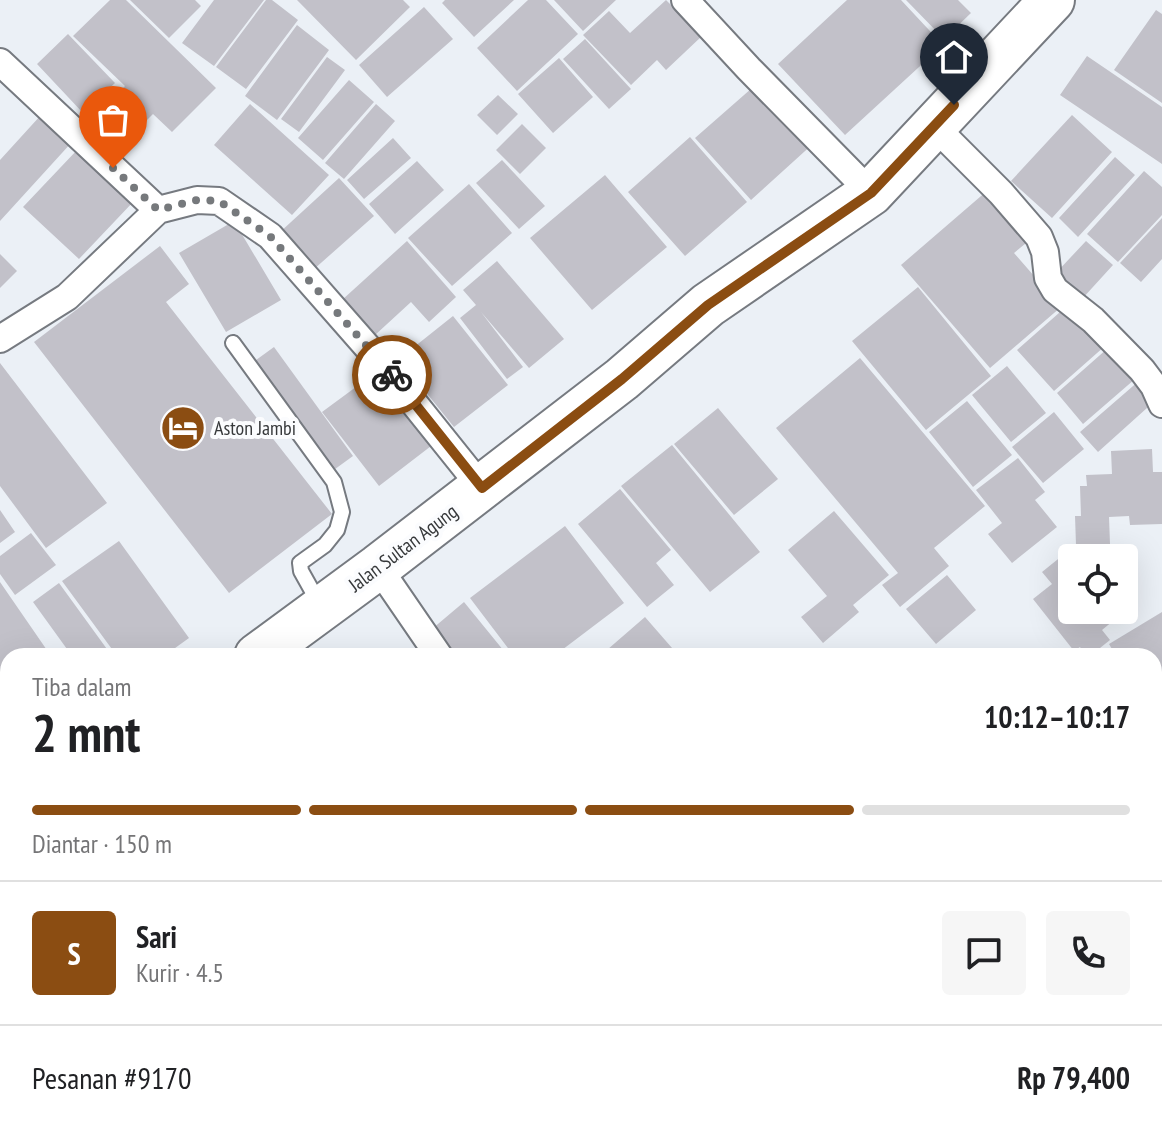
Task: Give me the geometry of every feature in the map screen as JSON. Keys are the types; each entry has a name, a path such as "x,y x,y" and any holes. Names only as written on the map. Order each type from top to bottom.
{"highway":[{"name":"Jalan Sultan Agung","path":"268,648 622,379 708,305 871,193 1052,0"}],"street":[{"path":"685,0 871,193"},
{"path":"0,62 158,210"},
{"path":"934,126 1001,193 1039,237 1045,252 1048,278 1055,290 1093,320 1134,361 1154,386 1162,404"},
{"path":"0,339 67,297 158,210 197,200 219,201 270,236 385,367 482,488"},
{"path":"378,567 434,648"}],"lane":[{"path":"233,343 334,482 342,512 337,530 325,545 300,563 301,571 322,608"}],"building":[{"path":"110,0 126,0 216,88 172,132 153,114 134,133 106,105 125,86 73,36"},
{"path":"130,0 195,0 201,6 169,38"},
{"path":"214,0 264,0 214,66 182,43"},
{"path":"266,0 272,0 298,20 246,89 216,67"},
{"path":"297,0 403,0 410,7 356,60"},
{"path":"445,0 514,0 474,37 442,3"},
{"path":"528,0 546,0 578,34 517,91 477,48"},
{"path":"554,0 616,0 583,31"},
{"path":"666,0 702,36 666,70 657,60 631,85 583,35 609,11 630,33"},
{"path":"847,0 901,0 943,45 845,135 778,64"},
{"path":"906,0 958,0 971,13 944,39"},
{"path":"424,7 453,39 387,97 359,65"},
{"path":"1156,10 1162,14 1162,103 1114,70"},
{"path":"297,25 329,50 277,120 245,96"},
{"path":"68,34 115,83 83,113 37,64"},
{"path":"585,39 631,89 609,109 563,59"},
{"path":"1087,56 1162,107 1162,164 1060,95"},
{"path":"327,57 345,70 299,132 281,119"},
{"path":"559,58 593,97 553,133 518,94"},
{"path":"349,80 374,102 323,160 298,138"},
{"path":"760,81 815,142 751,200 695,138"},
{"path":"498,95 518,114 497,135 477,115"},
{"path":"250,104 329,175 292,215 214,145"},
{"path":"376,104 395,121 344,179 325,163"},
{"path":"41,115 72,142 0,221 0,160"},
{"path":"1072,115 1112,152 1052,218 1011,181"},
{"path":"522,124 546,148 520,174 496,150"},
{"path":"690,137 747,202 685,256 628,192"},
{"path":"393,138 411,158 364,199 347,180"},
{"path":"78,149 134,201 79,259 23,207"},
{"path":"1115,157 1135,175 1078,237 1059,218"},
{"path":"502,160 545,206 519,229 476,183"},
{"path":"417,161 444,190 395,234 369,204"},
{"path":"1144,171 1162,187 1162,215 1118,262 1087,234"},
{"path":"605,175 667,247 592,310 530,238"},
{"path":"339,178 374,216 313,270 279,233"},
{"path":"469,184 512,233 452,286 408,238"},
{"path":"988,190 1031,239 1014,253 1061,307 990,368 901,265"},
{"path":"1162,218 1162,259 1141,282 1120,263"},
{"path":"234,221 281,300 226,332 179,253"},
{"path":"407,241 456,297 429,322 411,302 374,336 342,300"},
{"path":"1086,241 1113,265 1082,299 1055,274"},
{"name":"Aston Jambi","path":"160,246 189,284 166,302 332,514 229,593 34,342"},
{"path":"0,254 17,271 0,288"},
{"path":"497,261 564,339 529,368 481,312 523,367 507,379 460,318 476,305 463,290"},
{"path":"918,287 991,376 926,430 852,341"},
{"path":"1068,305 1105,346 1054,391 1017,350"},
{"path":"453,316 508,385 454,427 399,359"},
{"path":"274,347 353,456 331,472 252,363"},
{"path":"1108,348 1135,379 1083,424 1057,393"},
{"path":"860,358 985,506 934,548 949,566 900,607 882,585 898,573 776,428"},
{"path":"0,363 107,503 46,548 0,486"},
{"path":"1007,366 1046,413 1011,442 972,395"},
{"path":"379,370 435,443 379,486 322,412"},
{"path":"1140,380 1157,399 1098,452 1080,432"},
{"path":"967,401 1012,455 973,487 929,432"},
{"path":"718,408 778,479 734,515 674,444"},
{"path":"1054,412 1084,449 1043,483 1012,447"},
{"path":"672,445 760,552 710,592 621,486"},
{"path":"1152,449 1153,472 1162,472 1162,524 1130,525 1129,516 1109,517 1110,544 1076,544 1075,516 1081,516 1080,486 1087,486 1086,475 1112,474 1111,451"},
{"path":"1018,458 1045,492 1035,500 1057,527 1012,563 988,534 1002,523 976,490"},
{"path":"620,489 671,550 656,563 674,585 647,607 578,524"},
{"path":"0,510 15,532 0,543"},
{"path":"834,511 889,575 853,605 859,612 823,643 801,617 827,596 788,550"},
{"path":"565,526 624,603 565,648 508,648 470,598"},
{"path":"31,533 56,565 15,595 0,574 0,556"},
{"path":"119,541 189,638 175,648 111,648 62,581"},
{"path":"1058,559 1058,624 1109,624 1102,630 1110,640 1100,648 1072,648 1033,599 1052,584 1042,572"},
{"path":"947,575 976,610 936,644 906,609"},
{"path":"0,582 45,648 0,648"},
{"path":"59,583 106,648 66,648 33,602"},
{"path":"464,602 501,648 448,648 432,629"},
{"path":"1162,612 1162,648 1111,648 1109,644"},
{"path":"645,617 672,648 609,648"}],"way so far":[{"path":"113,168 158,210 197,200 219,201 270,236 392,375"}],"place":[{"name":"Aston Jambi","path":"183,428"}],"route":[{"path":"392,375 482,488 622,379 708,305 871,193 954,105"}]}
